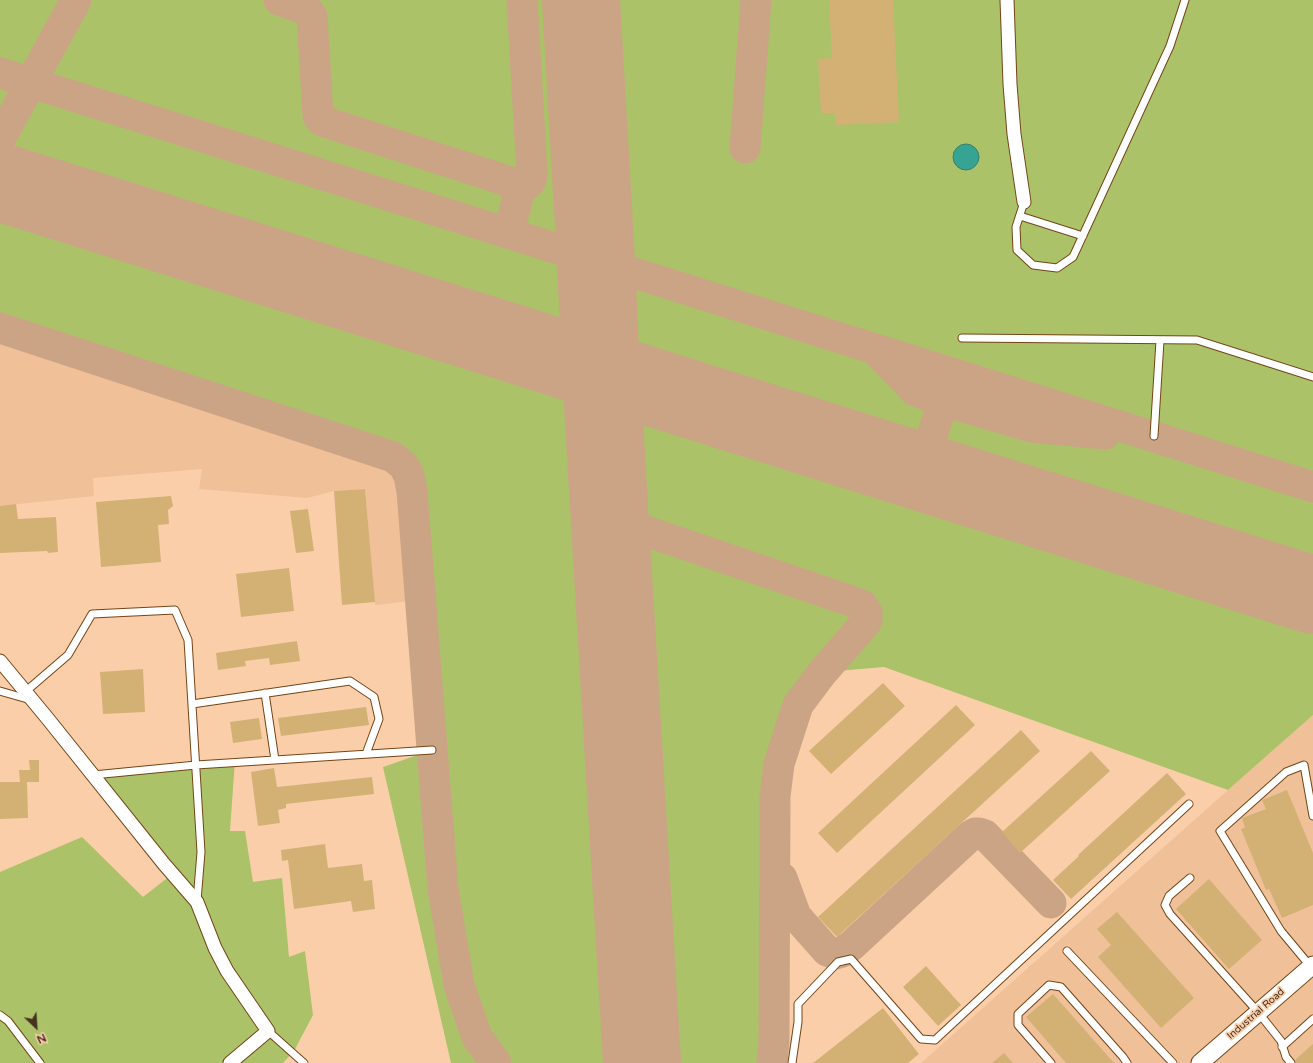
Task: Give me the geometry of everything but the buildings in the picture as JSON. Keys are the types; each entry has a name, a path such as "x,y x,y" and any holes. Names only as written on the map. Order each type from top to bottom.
{"street":[{"path":"1007,0 1010,84 1014,134 1024,202"},
{"path":"0,661 164,864 197,902 215,948 227,971 268,1031 230,1063"},
{"name":"Industrial Road","path":"1200,1063 1312,966"}],"lane":[{"path":"1024,202 1016,227 1018,250 1033,264 1057,268 1073,257 1170,46 1185,0"},
{"path":"1020,216 1083,236"},
{"path":"962,338 1197,340 1313,377"},
{"path":"1154,436 1160,340"},
{"path":"0,691 28,696 68,655 92,614 175,610 188,640 201,852 197,902"},
{"path":"192,704 350,681 374,697 379,720 366,754"},
{"path":"266,694 275,760"},
{"path":"93,775 196,765 432,750"},
{"path":"1312,966 1280,931 1220,831 1286,772 1304,765 1313,816"},
{"path":"792,1063 798,1022 798,1004 838,962 851,959 921,1039 935,1040 1189,804"},
{"path":"1190,878 1169,896 1165,905 1170,914 1258,1012 1281,1042 1286,1057 1291,1063"},
{"path":"1067,951 1173,1063"},
{"path":"1051,1063 1018,1025 1018,1014 1049,985 1061,987 1127,1063"},
{"path":"0,1015 8,1020 40,1063"},
{"path":"1282,1047 1313,1019"},
{"path":"268,1031 304,1063"}],"shaded area":[{"path":"0,318 403,450 412,456 418,465 430,599 375,605 365,489 334,491 307,498 199,489 202,469 93,478 94,496 0,506"},
{"path":"1313,715 1313,1063 921,1063 1228,790"}],"green space":[{"path":"0,0 1313,0 1313,715 1228,790 884,667 837,671 798,705 779,764 775,796 774,1042 772,1063 451,1063 383,767 432,750 430,599 418,465 412,456 403,450 0,318"},
{"path":"235,760 230,831 245,831 253,882 282,878 289,957 305,951 313,1015 294,1051 283,1063 0,1063 0,872 82,837 143,897 171,875 95,777"}],"water":[{"path":"966,144 975,148 979,157 975,166 966,170 957,166 953,157 957,148"}],"taxiway":[{"path":"0,139 76,0"},
{"path":"279,0 305,9 312,16 319,118 322,121 517,184 519,193 511,225 507,230 501,231"},
{"path":"519,193 522,188 529,183 532,174 522,0"},
{"path":"745,148 756,0"},
{"path":"0,73 1313,487"},
{"path":"0,328 393,457 404,466 409,476 412,491 443,889 459,985 477,1037 496,1063"},
{"path":"876,350 915,391 943,401 1031,427 1105,434"},
{"path":"920,472 950,381"},
{"path":"610,519 862,605 867,613 867,621 822,673 798,705 779,764 775,796 774,1042 772,1063"},
{"path":"782,878 796,916 827,951 835,954 842,952 851,946 975,833 985,835 1051,903"}],"runway":[{"path":"581,0 601,371 642,1063"},
{"path":"0,182 1313,595"}]}
